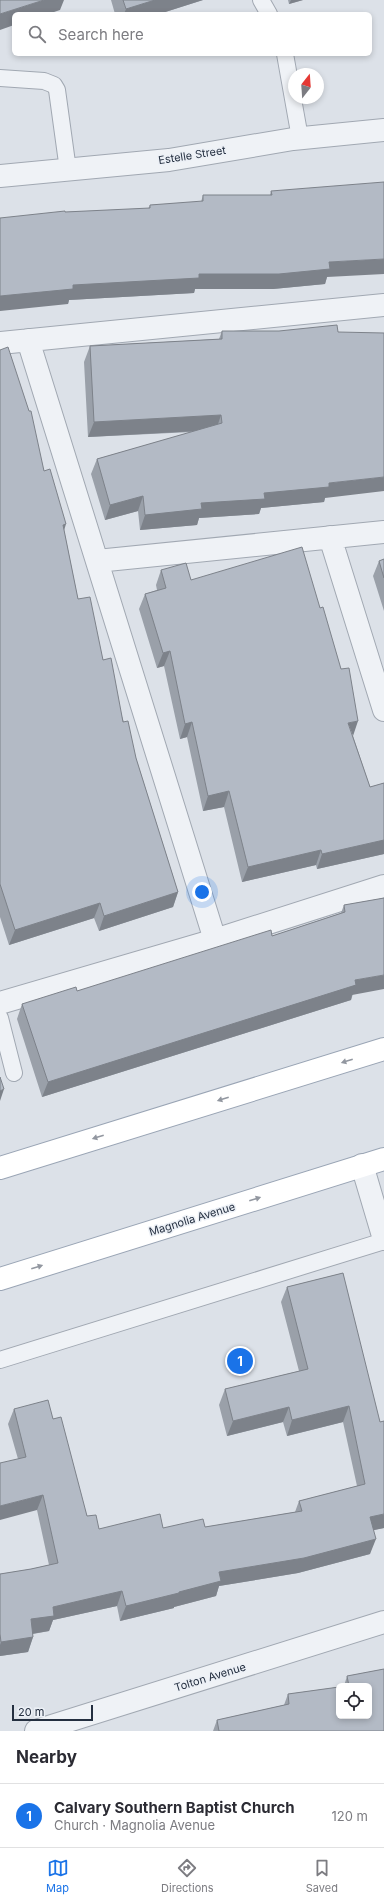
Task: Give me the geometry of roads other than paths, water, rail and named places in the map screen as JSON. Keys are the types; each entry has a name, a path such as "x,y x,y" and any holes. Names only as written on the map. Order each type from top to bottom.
{"main road":[{"path":"0,1168 384,1049"},
{"name":"Magnolia Avenue","path":"0,1279 384,1159"}],"street":[{"name":"Estelle Street","path":"0,176 169,160 300,138 384,130"},
{"path":"0,343 384,305"},
{"path":"28,340 215,940"},
{"path":"97,561 384,532"},
{"path":"330,537 384,710"},
{"path":"0,1003 215,940 384,886"},
{"path":"362,1166 384,1240"},
{"name":"Tolton Avenue","path":"36,1731 384,1622"}],"lane":[{"path":"261,0 268,12"},
{"path":"285,56 300,138"},
{"path":"0,78 44,81 54,85 57,90 68,170"},
{"path":"0,1018 14,1073"},
{"path":"0,1360 384,1240"}],"place":[{"name":"Calvary Southern Baptist Church","path":"240,1361"}]}
